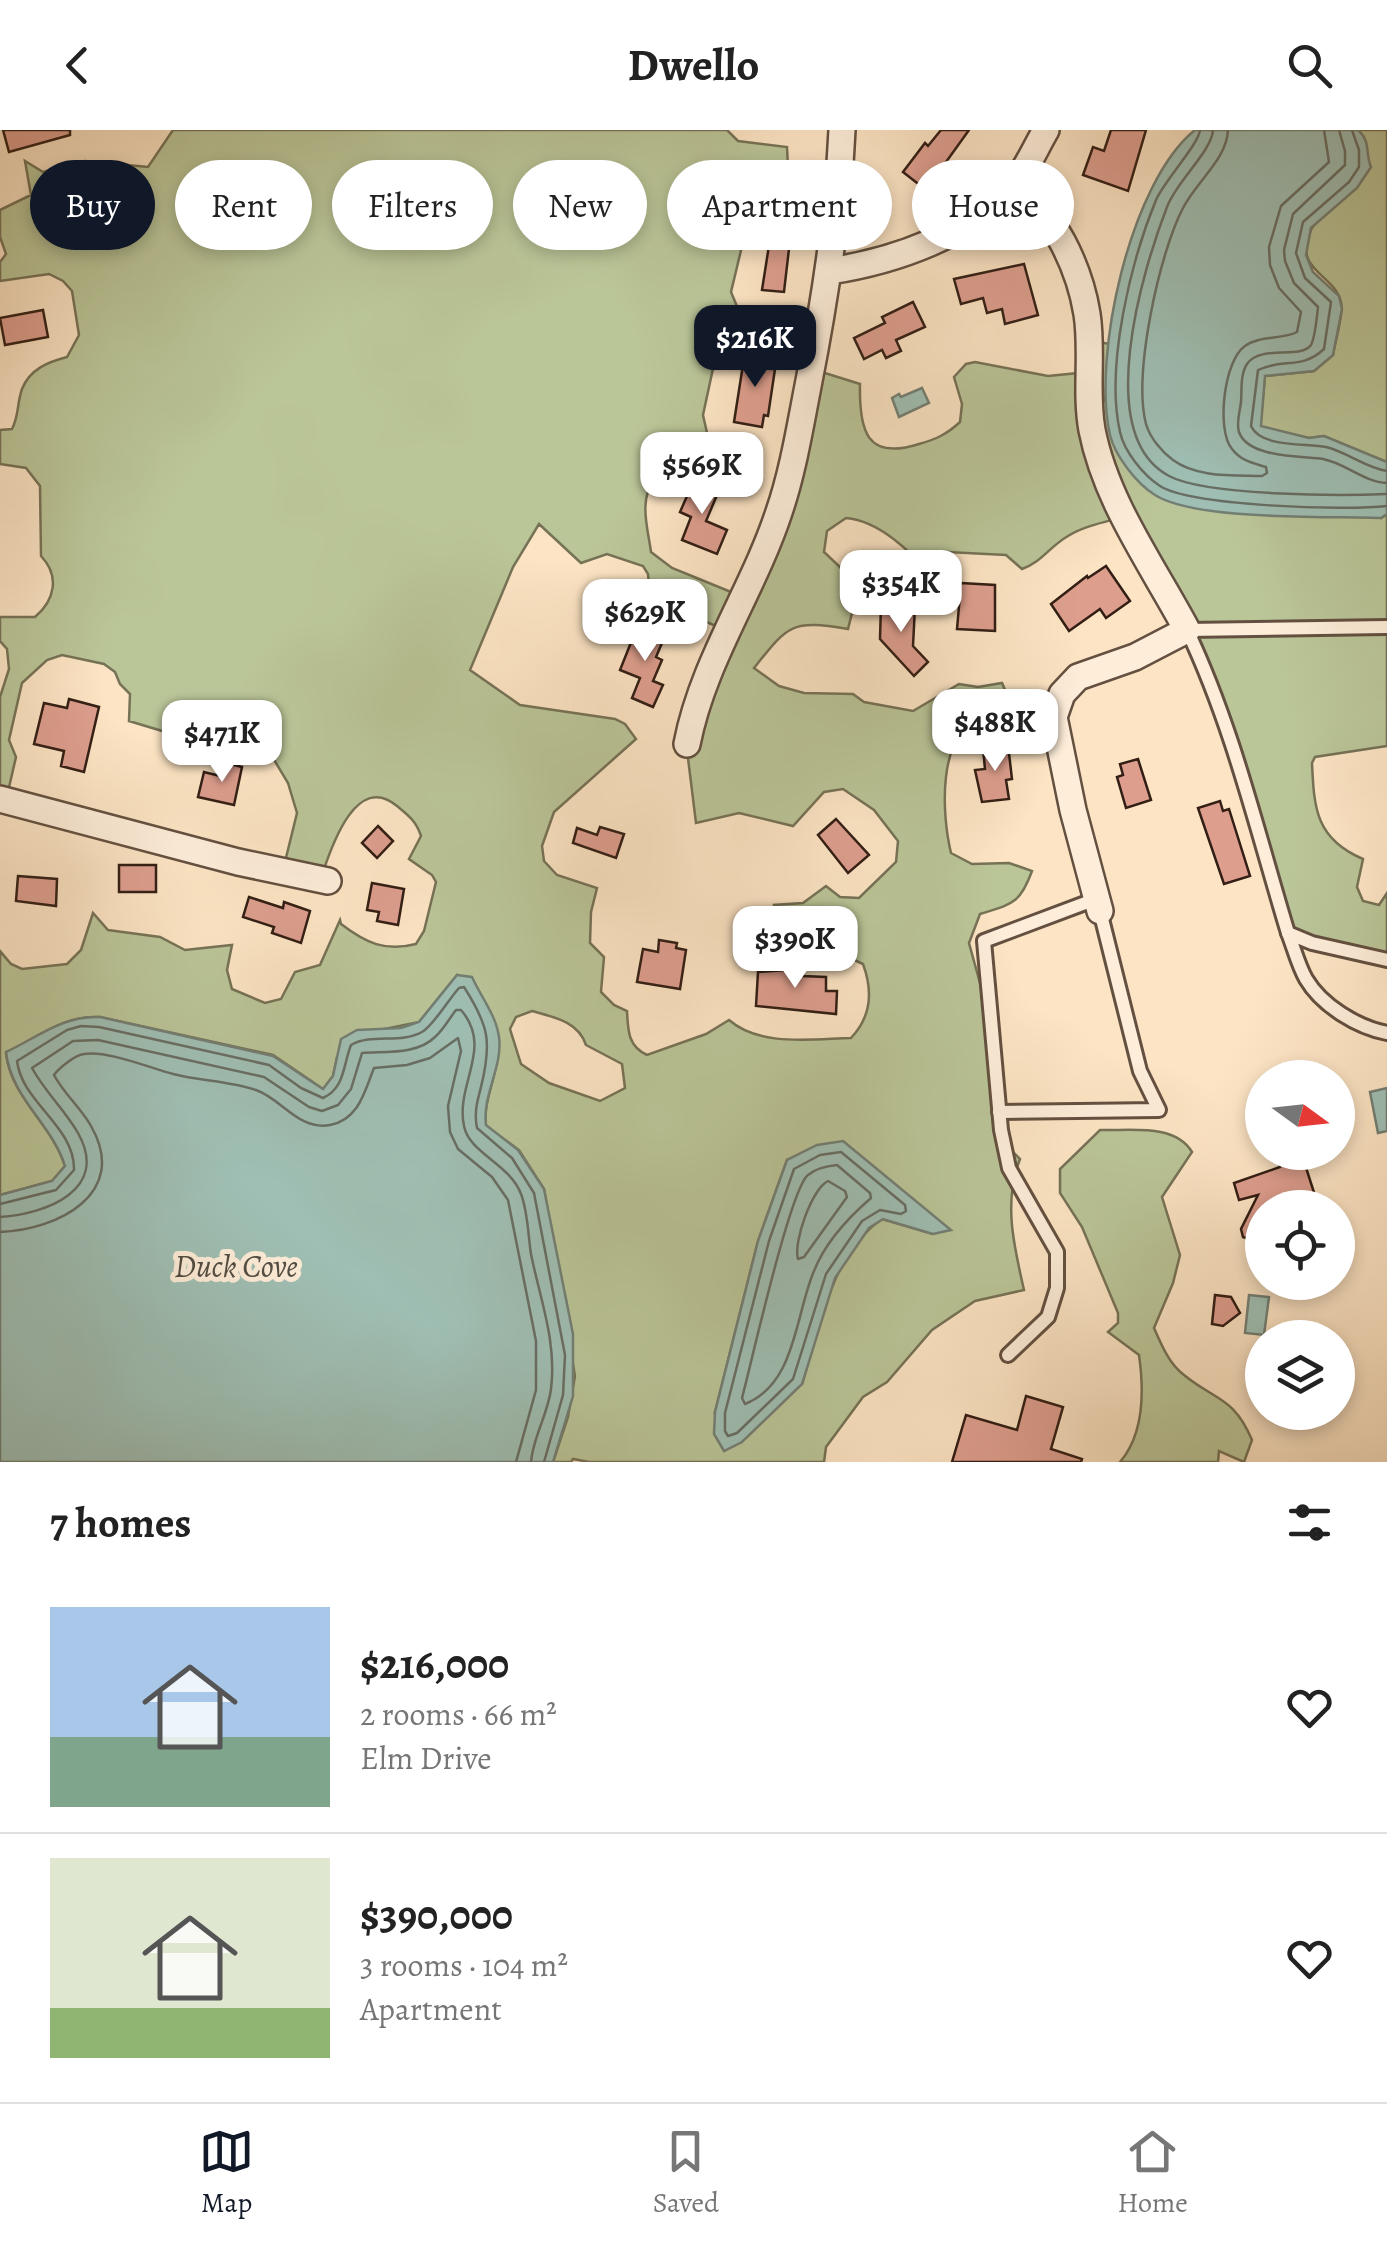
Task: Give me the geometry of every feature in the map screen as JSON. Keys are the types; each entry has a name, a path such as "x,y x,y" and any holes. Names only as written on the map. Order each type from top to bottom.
{"street":[{"path":"687,744 707,677 779,513 830,272 842,130"},
{"path":"1029,160 1046,130"},
{"path":"830,272 864,266 912,247"},
{"path":"1066,250 1088,314 1092,430 1100,457 1129,529 1187,630 1135,657 1078,677 1062,694 1054,717 1098,905"},
{"path":"0,798 238,862 328,881"}],"lane":[{"path":"1387,626 1187,630 1252,801 1288,932 1306,980 1327,1004 1387,1033"},
{"path":"999,1112 1159,1110 1140,1071 1098,905 984,941 999,1112 1009,1168 1057,1252 1057,1288 1048,1317 1008,1356"},
{"path":"1288,932 1312,943 1387,960"}],"green space":[{"path":"173,130 727,130 738,141 787,147 788,160 667,160 667,250 741,250 731,292 741,316 749,320 730,327 720,336 703,415 707,433 728,445 728,451 697,444 682,447 655,479 645,505 651,552 672,568 731,592 736,589 772,513 808,373 825,373 860,384 861,415 869,438 877,445 901,448 936,438 960,422 962,404 954,377 966,364 975,362 1048,376 1078,373 1092,341 1110,344 1105,401 1381,518 1387,514 1387,746 1315,757 1312,763 1321,821 1335,842 1363,859 1357,887 1363,901 1379,905 1387,893 1387,960 1293,936 1227,718 1123,517 1074,533 1022,569 1006,555 947,552 930,576 893,539 870,525 846,518 827,531 824,552 859,585 848,629 814,625 793,629 775,642 754,668 779,686 804,693 853,694 864,702 913,711 959,684 978,687 1002,683 1014,710 1014,718 983,717 957,739 950,757 945,798 951,853 972,864 1009,863 1032,871 1014,901 980,914 969,943 989,1016 1011,1150 1020,1159 1011,1208 1024,1290 975,1301 932,1330 887,1382 863,1397 826,1447 824,1462 553,1462 568,1417 575,1376 544,1189 519,1150 486,1126 496,1062 496,1034 487,1009 457,975 419,1022 380,1030 337,1057 333,1076 323,1089 273,1055 100,1017 52,1028 6,1053 16,1084 65,1166 52,1181 0,1195 0,951 11,964 22,969 67,964 81,950 93,913 108,930 160,937 185,950 232,945 227,970 232,989 265,1003 281,999 295,972 320,965 340,920 350,931 376,944 416,944 424,931 436,882 409,859 421,836 417,826 383,798 370,798 348,816 323,872 283,870 297,813 288,783 264,743 252,735 218,728 199,742 129,721 130,694 115,672 104,664 62,655 47,660 22,683 9,740 16,757 7,796 0,796 0,697 9,669 7,649 0,641 0,617 35,617 51,596 53,580 41,556 40,486 26,468 0,464 0,430 12,429 22,389 30,376 67,357 79,335 72,291 63,281 49,274 0,281 0,262 6,254 0,237 0,210 30,195 30,250 155,250 153,160","holes":["539,524 581,563 607,554 643,566 648,574 650,597 718,627 685,734 696,823 739,813 793,826 824,792 843,789 874,810 898,841 896,862 859,898 840,897 826,886 803,903 774,905 784,931 818,939 828,948 863,964 868,1003 863,1021 851,1038 771,1038 742,1029 729,1020 706,1034 647,1055 633,1042 627,1011 601,992 604,957 590,943 597,888 557,875 544,861 542,846 554,812 636,739 625,724 615,719 520,705 470,670 513,567","532,1011 571,1025 586,1045 622,1064 625,1088 600,1101 549,1083 521,1064 510,1029 516,1017","787,1160 933,1234 882,1219 850,1252 839,1272 802,1384 715,1412 758,1241"]},
{"path":"1358,130 1387,130 1387,462 1324,436 1309,438 1260,427 1265,376 1314,371 1333,355 1341,302 1331,284 1310,263 1307,244 1317,220 1362,178 1366,151"},
{"path":"25,161 30,164 30,189"},
{"path":"1100,1130 1163,1133 1175,1136 1192,1152 1162,1197 1180,1255 1154,1328 1179,1370 1238,1415 1252,1440 1244,1462 1219,1451 1218,1462 1120,1462 1138,1425 1142,1397 1139,1355 1108,1332 1118,1323 1118,1313 1082,1227 1060,1193 1060,1169"}],"water":[{"path":"1195,130 1358,130 1365,138 1371,167 1357,188 1311,228 1306,255 1313,272 1339,296 1342,309 1333,355 1314,371 1265,376 1261,426 1309,438 1324,436 1387,462 1387,514 1381,518 1231,513 1174,503 1141,484 1117,452 1110,435 1106,401 1112,317 1121,272 1152,188 1172,155"},
{"path":"922,388 929,403 899,417 892,398"},
{"name":"Duck Cove","path":"457,975 472,977 497,1029 499,1048 486,1125 518,1150 544,1189 573,1334 573,1396 553,1462 0,1462 0,1195 52,1181 65,1166 51,1137 23,1097 6,1052 63,1023 100,1017 273,1056 323,1089 333,1076 341,1039 357,1030 401,1028 419,1022"},
{"path":"1387,1088 1387,1131 1378,1133 1370,1092"},
{"path":"843,1141 951,1230 933,1234 883,1219 869,1228 835,1278 802,1384 742,1442 724,1451 714,1434 715,1412 758,1241 787,1160 817,1145"},
{"path":"1248,1300 1269,1300 1266,1320 1246,1320"}],"building":[{"path":"3,130 70,130 70,135 9,152"},
{"path":"941,130 969,130 948,160 912,160 925,143 928,146"},
{"path":"1111,130 1146,130 1128,191 1083,175 1093,147 1104,151"},
{"path":"912,160 912,179 903,172"},
{"path":"768,250 789,250 784,292 762,290"},
{"path":"1024,264 1038,315 1005,324 1002,309 987,313 983,298 961,304 954,279"},
{"path":"913,302 925,327 896,340 901,351 886,358 882,350 864,359 854,338 885,323 882,317"},
{"path":"43,310 48,337 5,345 0,318"},
{"path":"745,352 774,357 768,416 764,415 762,427 734,422"},
{"path":"695,478 720,488 706,521 727,530 717,554 682,540 691,517 680,512"},
{"path":"1106,566 1130,601 1106,618 1100,609 1069,631 1051,604"},
{"path":"961,583 995,585 995,631 957,629"},
{"path":"881,604 915,606 913,646 928,662 914,676 880,639"},
{"path":"638,625 665,636 656,657 662,660 653,681 663,685 653,707 632,698 640,678 620,670"},
{"path":"69,699 99,707 84,772 61,766 64,751 34,744 44,703 67,708"},
{"path":"1008,745 1012,779 1006,780 1009,799 982,802 975,770 985,769 983,748"},
{"path":"1138,759 1151,800 1126,808 1117,777 1123,775 1120,764"},
{"path":"223,762 242,767 234,805 198,797 204,772 220,776"},
{"path":"1220,801 1223,811 1229,809 1250,876 1224,884 1198,808"},
{"path":"836,819 869,855 848,873 818,835"},
{"path":"378,826 393,841 377,858 362,843"},
{"path":"600,827 624,834 616,858 573,843 577,828 597,835"},
{"path":"119,865 156,865 156,892 119,892"},
{"path":"18,876 57,879 56,906 16,901"},
{"path":"372,883 404,889 398,925 377,921 379,912 367,910"},
{"path":"249,897 283,908 284,902 310,911 301,943 272,933 274,927 243,917"},
{"path":"659,940 677,943 676,948 686,950 680,989 637,982 643,949 658,952"},
{"path":"785,965 804,966 803,976 826,977 826,991 837,991 836,1014 756,1006 758,972 785,970"},
{"path":"1271,1170 1307,1170 1313,1190 1245,1190 1245,1198 1239,1200 1234,1183"},
{"path":"1215,1295 1231,1297 1240,1313 1223,1326 1212,1324"},
{"path":"1026,1396 1063,1407 1051,1449 1082,1459 1081,1462 952,1462 966,1415 1017,1430"}]}
